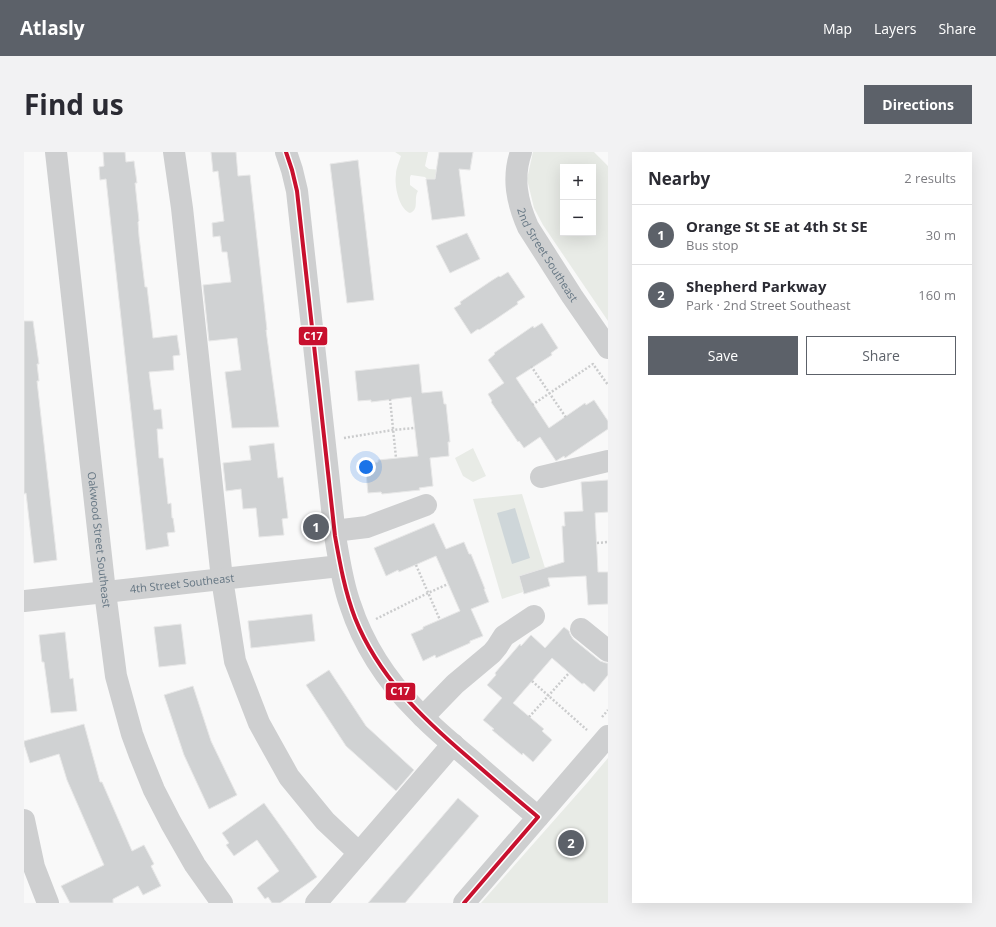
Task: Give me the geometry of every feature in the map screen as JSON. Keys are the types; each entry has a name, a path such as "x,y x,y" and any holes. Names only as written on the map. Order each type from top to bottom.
{"street":[{"name":"Oakwood Street Southeast","path":"56,152 105,592 116,676 138,753 154,790 195,865 222,903"},
{"path":"174,152 222,579 235,661 260,723 289,777 325,821 359,853"},
{"path":"286,152 296,184 298,198 334,531 344,586 349,604 369,648 386,675 406,700 453,744 538,817"},
{"name":"2nd Street Southeast","path":"521,152 517,166 516,192 523,216 528,227 564,283 608,348"},
{"path":"541,477 608,461"},
{"path":"334,531 367,527 426,505"},
{"name":"4th Street Southeast","path":"24,601 340,566"},
{"path":"423,717 455,684 492,653 504,636 534,616"},
{"path":"581,629 608,652"},
{"path":"464,903 538,817 599,734"},
{"path":"316,903 453,744"},
{"path":"24,820 34,866 48,903"}],"path":[{"path":"532,405 593,364 608,385"},
{"path":"531,366 567,419"},
{"path":"390,399 396,458"},
{"path":"344,438 414,428"},
{"path":"597,543 608,542"},
{"path":"416,565 440,620"},
{"path":"374,620 448,584"},
{"path":"529,717 568,673"},
{"path":"532,681 548,696 599,734"}],"shaded area":[{"path":"395,152 428,152 425,166 429,169 456,171 432,185 425,177 411,175 410,185 418,191 415,209 410,213 403,207 398,196 396,172 401,156"},
{"path":"533,152 594,152 608,166 608,321 543,225 534,208 527,179"},
{"path":"473,448 486,476 473,482 463,476 455,458"},
{"path":"522,494 545,568 519,576 523,592 502,599 473,499"},
{"path":"515,508 530,558 512,564 497,513"},
{"path":"608,758 608,903 481,903 587,783"}],"building":[{"path":"103,152 125,152 126,162 134,161 137,183 135,183 139,236 153,338 177,335 180,355 173,356 174,370 149,372 154,410 161,409 163,429 157,429 159,458 163,458 168,504 171,503 175,532 167,533 169,546 146,550 106,179 100,180 99,167 104,166"},
{"path":"211,152 236,152 238,176 250,175 266,330 279,427 232,428 225,372 241,370 237,338 209,341 203,285 231,282 227,252 222,252 220,236 213,237 212,223 224,221 218,171 213,172"},
{"path":"439,152 473,152 470,170 459,169 465,216 432,220 426,179 435,179"},
{"path":"358,160 374,300 347,303 330,164"},
{"path":"467,233 480,259 450,273 436,246"},
{"path":"508,272 525,297 517,302 518,304 471,334 454,308 461,304 460,302 491,281"},
{"path":"24,321 33,321 39,364 37,364 39,381 37,381 57,560 34,563 26,493 24,494"},
{"path":"542,323 558,348 551,353 552,355 516,378 549,428 585,403 586,405 594,400 608,421 608,429 565,458 564,456 556,461 540,437 524,448 519,441 518,442 491,402 492,401 488,394 504,383 488,360 495,354 494,353 533,326 534,328"},
{"path":"419,364 422,393 442,391 444,404 446,404 450,442 448,442 449,456 430,458 433,486 419,488 420,490 382,494 381,492 368,493 365,464 378,462 378,460 418,456 411,397 371,402 371,400 358,401 355,371"},
{"path":"274,443 278,478 283,477 288,518 282,519 284,535 259,537 256,508 243,509 241,489 226,491 223,463 251,460 249,446"},
{"path":"608,480 608,512 595,513 598,572 608,572 608,604 588,605 586,576 548,578 550,586 524,594 519,576 564,562 562,526 565,526 564,512 583,511 581,482"},
{"path":"434,523 446,549 464,542 469,554 471,554 489,602 471,609 483,636 436,658 435,655 423,661 411,634 423,629 423,627 460,611 436,556 386,576 374,548"},
{"path":"312,614 315,641 251,648 248,621"},
{"path":"181,624 186,664 159,667 154,627"},
{"path":"564,627 569,631 573,639 600,661 608,663 608,675 594,692 584,683 582,684 552,658 513,703 544,729 542,731 552,740 533,762 523,753 522,755 492,730 494,729 483,720 502,698 487,685 496,675 495,673 520,644 521,646 531,635 545,648"},
{"path":"65,632 70,679 73,678 77,711 51,713 39,635"},
{"path":"329,670 366,726 414,770 396,791 346,746 306,685"},
{"path":"193,686 211,741 237,795 209,809 184,755 164,695"},
{"path":"84,724 100,782 102,782 132,851 144,845 154,864 151,866 161,886 143,895 138,886 113,899 113,903 70,903 61,886 104,865 67,780 59,754 30,763 24,744 24,741"},
{"path":"458,798 479,816 405,903 368,903"},
{"path":"264,803 317,877 280,903 272,903 268,897 265,899 257,888 279,871 257,840 234,856 226,845 229,843 222,833"}],"transit line":[{"name":"C17","path":"286,152 297,191 335,536 351,608 376,659 403,695 452,743 538,817"},
{"name":"C17","path":"464,903 538,817"}],"place":[{"name":"Orange St SE at 4th St SE","path":"316,527"},
{"name":"Shepherd Parkway","path":"571,843"}]}
